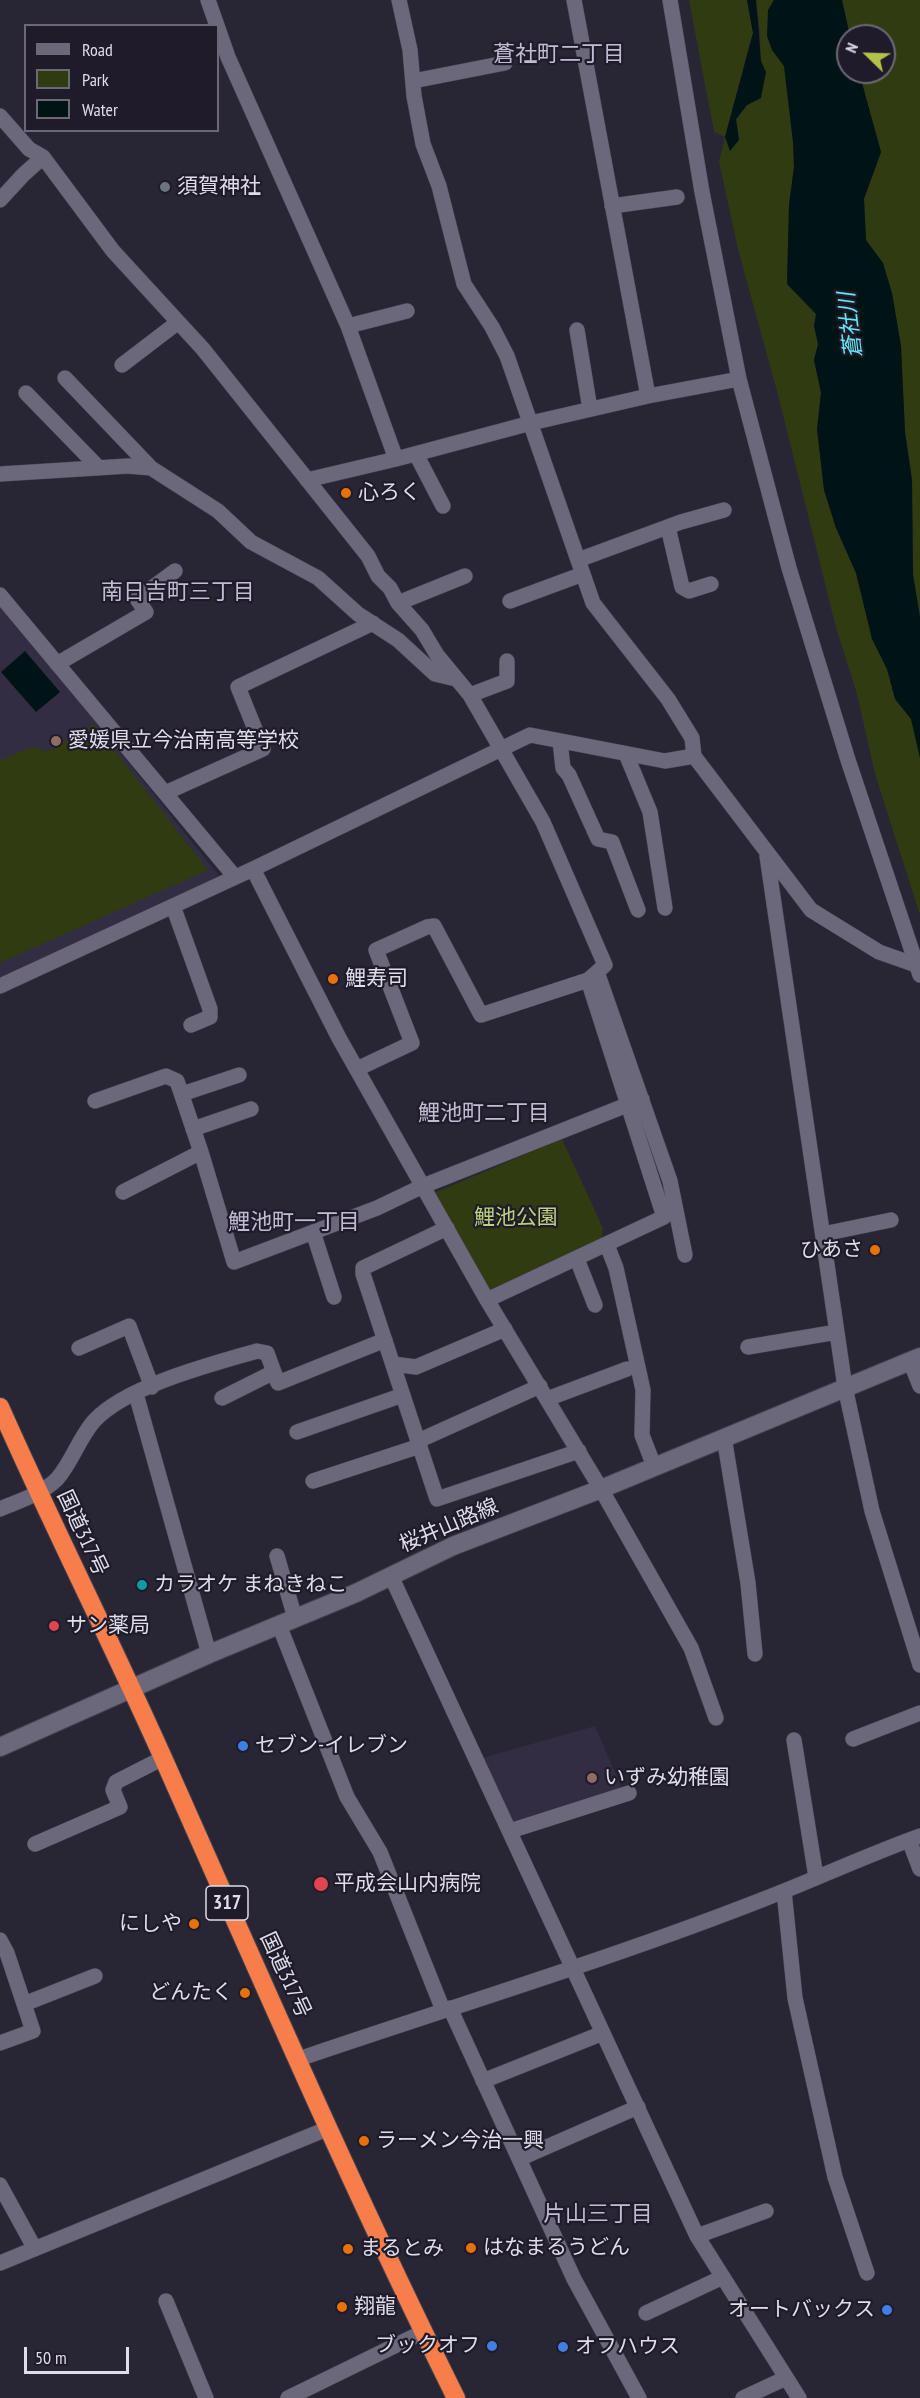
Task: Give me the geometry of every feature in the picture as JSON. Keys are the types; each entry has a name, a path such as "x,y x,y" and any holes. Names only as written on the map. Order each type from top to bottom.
{"highway":[{"name":"国道317号","path":"0,1407 163,1758 272,2005 299,2059 423,2332 456,2398"}],"main road":[{"name":"桜井山路線","path":"0,1747 209,1654 356,1593 453,1546 602,1489 915,1359"}],"street":[{"path":"208,0 216,24"},
{"path":"399,0 410,50 423,144 439,186 464,284 492,327 507,356 593,603 668,699 692,738 694,756 811,910 879,952 918,970"},
{"path":"574,0 648,396"},
{"path":"670,0 702,192 739,379 789,568 848,760 918,970"},
{"path":"219,31 228,57 348,326 396,459"},
{"path":"413,81 505,63"},
{"path":"0,116 29,149 43,157 113,251 223,374 368,556 378,576 390,588 398,603 422,630 470,695 543,822 605,965 592,976 481,1015 435,926 427,927 376,950 412,1043 357,1069"},
{"path":"0,200 23,174 43,157"},
{"path":"612,206 677,196"},
{"path":"348,326 407,310"},
{"path":"122,365 177,323"},
{"path":"577,330 590,409"},
{"path":"65,378 151,468 218,512 251,542 318,578 358,614 398,640 435,674 456,679"},
{"path":"307,480 590,409 739,379"},
{"path":"26,393 99,468"},
{"path":"416,454 443,506"},
{"path":"0,474 99,468 151,468"},
{"path":"510,602 668,527 724,510"},
{"path":"668,527 682,587 689,591 711,584"},
{"path":"57,664 146,612 137,599 176,571"},
{"path":"398,603 465,576"},
{"path":"0,595 234,878"},
{"path":"165,793 263,749 238,687 373,623"},
{"path":"470,695 507,681 507,661"},
{"path":"0,986 234,878 530,735 665,761 694,756"},
{"path":"560,741 563,768 569,775 598,839 612,842 638,910"},
{"path":"626,754 650,812 664,908"},
{"path":"767,853 845,1387 872,1512 920,1665"},
{"path":"253,869 357,1069 487,1300 602,1489 692,1648 716,1718"},
{"path":"173,906 210,1009 210,1017 192,1025"},
{"path":"487,1300 664,1217 635,1102 592,976"},
{"path":"182,1094 239,1075"},
{"path":"95,1101 166,1076 177,1081 234,1262 377,1208 423,1186 635,1102"},
{"path":"635,1102 670,1181 686,1255"},
{"path":"194,1129 251,1109"},
{"path":"123,1192 201,1152"},
{"path":"823,1234 891,1220"},
{"path":"447,1228 363,1268 363,1274 437,1499 579,1451"},
{"path":"313,1232 334,1297"},
{"path":"607,1245 616,1268 643,1390 642,1435 654,1466"},
{"path":"577,1258 595,1305"},
{"path":"80,1347 129,1326 152,1387"},
{"path":"393,1364 416,1367 505,1329"},
{"path":"748,1347 837,1332"},
{"path":"0,1509 38,1493 56,1479 94,1422 107,1410 136,1394 185,1373 257,1351 267,1353 278,1383 385,1340"},
{"path":"915,1359 920,1386"},
{"path":"313,1481 419,1443 544,1393 627,1369"},
{"path":"222,1398 274,1372"},
{"path":"136,1394 209,1654"},
{"path":"297,1432 403,1395"},
{"path":"724,1437 748,1583 755,1654"},
{"path":"277,1556 287,1621 347,1797 380,1852 446,2009 483,2080 574,2279 639,2398"},
{"path":"391,1576 697,2236 799,2398"},
{"path":"853,1739 920,1713"},
{"path":"794,1740 816,1877"},
{"path":"35,1844 120,1807 113,1790 116,1782 163,1758"},
{"path":"510,1831 629,1793"},
{"path":"299,2059 574,1968 784,1891 915,1838 920,1869"},
{"path":"784,1891 795,1998 836,2177 867,2273"},
{"path":"0,1940 8,1953 33,2031 0,2043"},
{"path":"24,2004 96,1976"},
{"path":"483,2080 603,2033"},
{"path":"519,2159 638,2107"},
{"path":"0,2263 329,2128"},
{"path":"0,2185 35,2249"},
{"path":"697,2236 766,2211"},
{"path":"646,2313 723,2277"},
{"path":"166,2301 206,2398"},
{"path":"288,2398 423,2332"},
{"path":"742,2398 786,2378"}],"shaded area":[{"name":"愛媛県立今治南高等学校","path":"0,601 223,881 0,984"},
{"path":"595,1726 623,1791 513,1826 482,1758"}],"green space":[{"path":"689,0 747,0 753,32 725,137 714,132"},
{"path":"756,0 774,0 768,10 772,50 784,66 793,142 794,167 789,205 787,284 816,314 814,326 818,344 814,360 821,393 817,429 824,490 836,528 856,573 872,639 887,669 895,699 911,719 920,758 920,915 875,774 857,694 835,624 778,395 738,249 719,162 725,137 739,140 736,120 747,105 761,98 760,31"},
{"path":"842,0 920,0 920,617 913,575 912,480 905,432 901,346 892,293 883,263 866,241 864,199 881,152 862,84 896,84 896,24 847,24"},
{"name":"愛媛県立今治南高等学校","path":"94,724 208,870 0,963 0,760 35,746 46,752"},
{"name":"鯉池公園","path":"562,1139 603,1228 601,1239 490,1292 434,1193"}],"water":[{"path":"747,0 756,0 761,61 766,72 761,98 747,105 736,119 739,140 730,151 725,137 753,33"},
{"name":"蒼社川","path":"774,0 842,0 847,24 836,24 836,84 862,84 881,152 864,199 866,240 883,263 892,293 901,346 905,432 912,480 913,575 920,617 920,758 911,719 895,699 887,669 872,639 856,573 836,528 824,490 817,429 821,393 814,360 818,344 814,326 816,314 787,284 789,205 794,167 793,142 784,66 772,50 767,36 768,10"},
{"path":"25,651 60,692 36,712 1,672"}],"place":[{"name":"須賀神社","path":"165,187"},
{"name":"心ろく","path":"346,493"},
{"name":"愛媛県立今治南高等学校","path":"56,741"},
{"name":"鯉寿司","path":"333,979"},
{"name":"ひあさ","path":"875,1250"},
{"name":"カラオケ まねきねこ","path":"142,1585"},
{"name":"サン薬局","path":"54,1626"},
{"name":"セブン-イレブン","path":"243,1746"},
{"name":"いずみ幼稚園","path":"592,1778"},
{"name":"平成会山内病院","path":"321,1884"},
{"name":"にしや","path":"194,1924"},
{"name":"どんたく","path":"245,1993"},
{"name":"ラーメン今治一興","path":"364,2141"},
{"name":"はなまるうどん","path":"471,2248"},
{"name":"まるとみ","path":"348,2249"},
{"name":"翔龍","path":"342,2307"},
{"name":"オートバックス","path":"887,2310"},
{"name":"ブックオフ","path":"492,2346"},
{"name":"オフハウス","path":"563,2347"}],"district":[{"name":"蒼社町二丁目","path":"559,55"},
{"name":"南日吉町三丁目","path":"178,593"},
{"name":"鯉池町二丁目","path":"484,1114"},
{"name":"鯉池町一丁目","path":"294,1223"},
{"name":"片山三丁目","path":"598,2215"}]}
